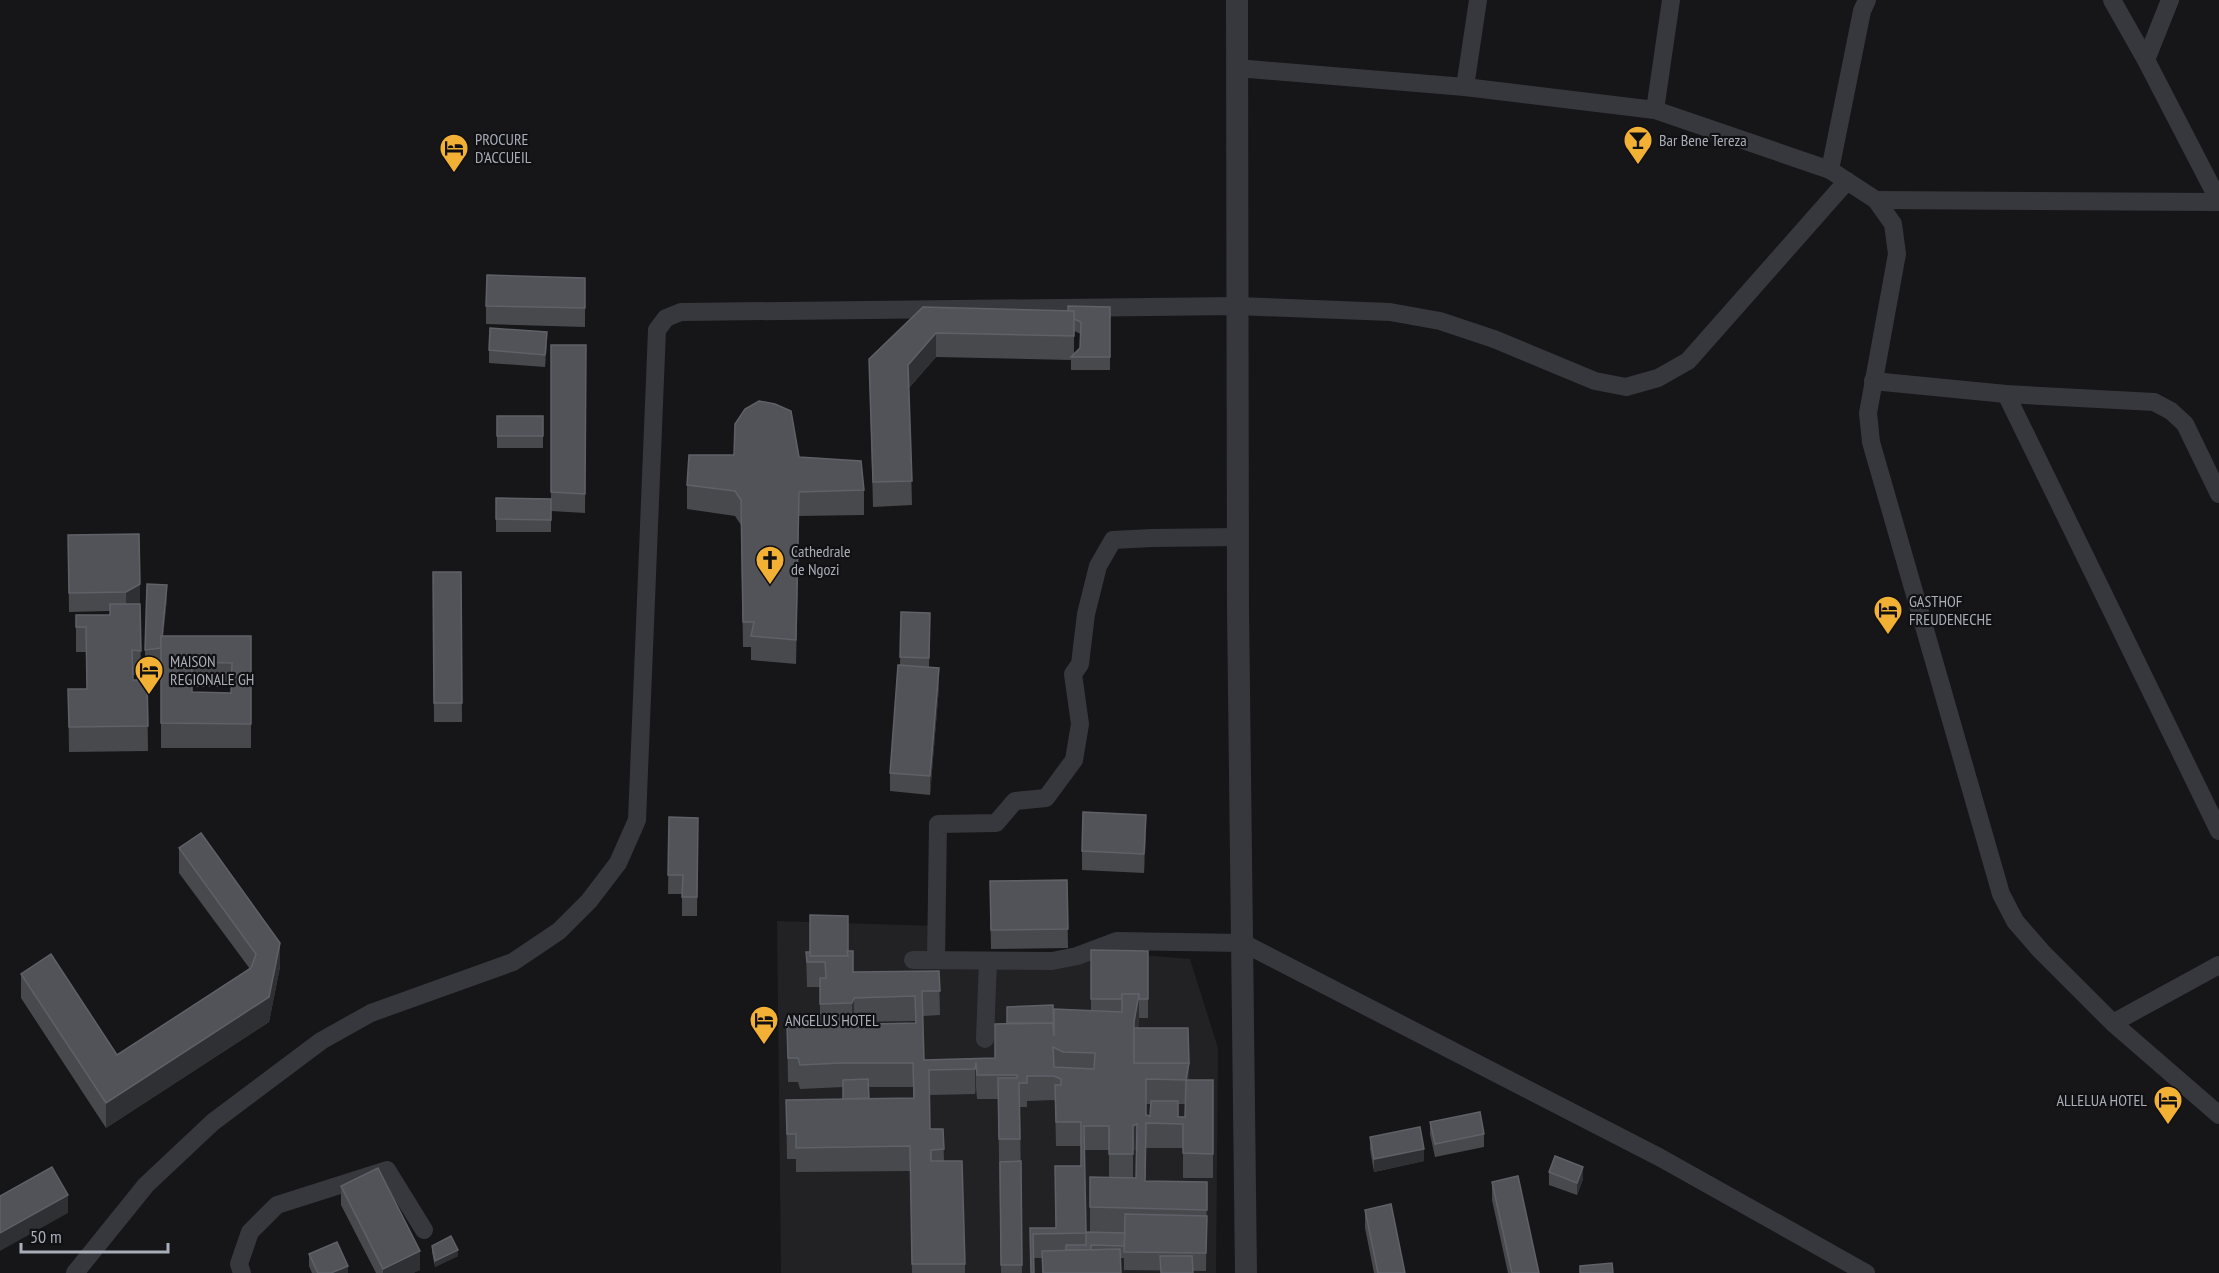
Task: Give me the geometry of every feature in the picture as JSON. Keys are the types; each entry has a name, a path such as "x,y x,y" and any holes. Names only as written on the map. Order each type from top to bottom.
{"street":[{"path":"1237,0 1238,537 1246,1273"},
{"path":"1465,87 1478,0"},
{"path":"1655,110 1671,0"},
{"path":"1830,170 1862,11 1867,0"},
{"path":"1876,200 2219,201 2146,60 2112,0"},
{"path":"2146,60 2170,0"},
{"path":"1237,68 1465,87 1655,110 1830,170 1876,200 1893,224 1897,254 1868,413 1871,442 2001,894 2015,921 2034,943 2113,1023 2219,1115"},
{"path":"75,1273 146,1185 213,1122 321,1041 371,1013 513,962 559,931 589,901 618,863 637,820 657,330 666,318 681,312 1237,306 1390,312 1440,321 1494,339 1595,381 1626,387 1658,378 1688,360 1847,181"},
{"path":"1873,381 2006,394 2154,402 2171,411 2185,424 2219,494"},
{"path":"2006,394 2219,831"},
{"path":"936,960 938,824 996,822 1015,801 1046,798 1074,760 1080,724 1073,674 1080,664 1086,614 1098,566 1113,540 1238,537"},
{"path":"913,960 1052,961 1085,953 1117,941 1244,943 1659,1157 1866,1273"},
{"path":"985,1039 988,962"},
{"path":"2113,1023 2219,964"},
{"path":"242,1273 239,1264 250,1232 278,1205 387,1170 424,1230"}],"shaded area":[{"path":"777,921 937,926 937,960 1105,952 1190,959 1218,1048 1216,1273 781,1273"}],"building":[{"path":"487,275 585,278 585,308 486,306"},
{"path":"1068,306 1110,307 1110,357 1071,357 1080,348 1081,322 1074,319 1074,311 1068,311"},
{"path":"923,307 1074,311 1074,336 936,333 908,365 912,481 873,482 869,359"},
{"path":"490,328 547,332 545,355 489,350"},
{"path":"551,345 586,345 585,494 551,492"},
{"name":"Cathedrale de Ngozi","path":"759,401 775,404 791,411 799,457 861,461 864,490 799,492 796,640 751,636 754,622 743,622 741,500 735,491 687,485 689,455 734,455 735,424 745,409"},
{"path":"497,416 543,416 543,436 497,436"},
{"path":"496,498 551,499 551,520 496,519"},
{"path":"139,534 140,584 126,592 69,593 68,535"},
{"path":"433,572 461,572 462,703 434,703"},
{"path":"147,584 167,585 161,648 145,650"},
{"path":"110,604 140,604 141,651 132,650 133,680 147,680 148,726 69,727 68,689 87,689 86,627 76,627 76,615 110,615"},
{"path":"901,612 930,613 929,658 900,657"},
{"path":"161,636 251,636 251,724 161,723","holes":["192,662 232,663 231,693 192,692"]},
{"path":"898,665 939,668 930,776 890,773"},
{"path":"1083,812 1146,815 1144,854 1082,851"},
{"path":"669,817 698,818 697,897 682,897 683,875 668,875"},
{"path":"201,833 280,943 269,997 106,1103 21,974 51,954 117,1055 251,968 256,954 179,848"},
{"path":"1067,880 1068,929 991,930 990,881"},
{"path":"810,915 848,916 848,956 810,956"},
{"path":"1091,950 1148,951 1148,999 1139,999 1139,994 1122,994 1122,999 1091,999"},
{"path":"847,951 853,951 853,972 939,971 940,991 922,991 924,1060 995,1058 995,1024 1053,1023 1054,1036 1054,1009 1122,1012 1122,994 1139,994 1134,1022 1134,1063 1189,1063 1186,1080 1213,1080 1213,1154 1183,1153 1183,1124 1146,1123 1145,1181 1207,1182 1207,1210 1090,1207 1090,1177 1136,1178 1137,1124 1133,1126 1133,1154 1109,1154 1109,1126 1084,1126 1086,1233 1033,1234 1034,1273 1031,1273 1030,1228 1056,1228 1055,1166 1081,1166 1081,1122 1056,1122 1055,1085 1061,1085 1061,1079 1054,1076 1027,1076 1027,1083 1019,1083 1020,1139 999,1139 998,1078 1017,1078 1017,1075 977,1075 976,1062 975,1069 929,1070 930,1129 943,1129 944,1149 931,1150 931,1161 962,1161 965,1264 912,1264 910,1146 796,1148 796,1134 787,1134 786,1100 914,1098 913,1063 800,1065 798,1058 788,1058 787,1026 916,1023 915,996 854,998 852,1003 820,1004 820,978 826,978 825,962 807,962 806,952 810,952 810,956 848,956","holes":["1053,1047 1063,1052 1095,1053 1094,1069 1054,1067","1146,1079 1186,1080 1185,1117 1178,1117 1178,1101 1151,1101 1150,1116 1146,1115"]},
{"path":"1053,1005 1054,1034 1053,1023 1007,1023 1007,1007"},
{"path":"1134,1028 1188,1028 1189,1063 1134,1063"},
{"path":"868,1079 869,1098 843,1099 843,1080"},
{"path":"1480,1112 1484,1134 1435,1144 1430,1122"},
{"path":"1420,1127 1424,1149 1374,1159 1370,1137"},
{"path":"1555,1156 1583,1167 1577,1183 1549,1172"},
{"path":"1021,1161 1022,1265 1001,1265 1000,1162"},
{"path":"52,1167 68,1195 0,1233 0,1196"},
{"path":"378,1168 420,1251 383,1269 341,1186"},
{"path":"1518,1176 1539,1273 1512,1273 1492,1182"},
{"path":"1391,1204 1405,1273 1378,1273 1365,1210"},
{"path":"1125,1214 1207,1216 1206,1253 1124,1252"},
{"path":"1086,1232 1125,1233 1124,1246 1091,1245 1091,1250 1066,1250 1066,1245 1086,1245"},
{"path":"451,1236 458,1250 435,1261 432,1246"},
{"path":"337,1242 348,1266 331,1273 318,1273 309,1254"},
{"path":"1120,1249 1121,1273 1043,1273 1042,1251"},
{"path":"1160,1256 1192,1256 1193,1273 1161,1273"},
{"path":"1612,1263 1613,1273 1580,1273 1580,1266"}],"place":[{"name":"Bar Bene Tereza","path":"1638,166"},
{"name":"PROCURE D'ACCUEIL","path":"454,174"},
{"name":"Cathedrale de Ngozi","path":"770,586"},
{"name":"GASTHOF FREUDENECHE","path":"1888,636"},
{"name":"MAISON REGIONALE GH","path":"149,696"},
{"name":"ANGELUS HOTEL","path":"764,1046"},
{"name":"ALLELUA HOTEL","path":"2168,1126"}]}
